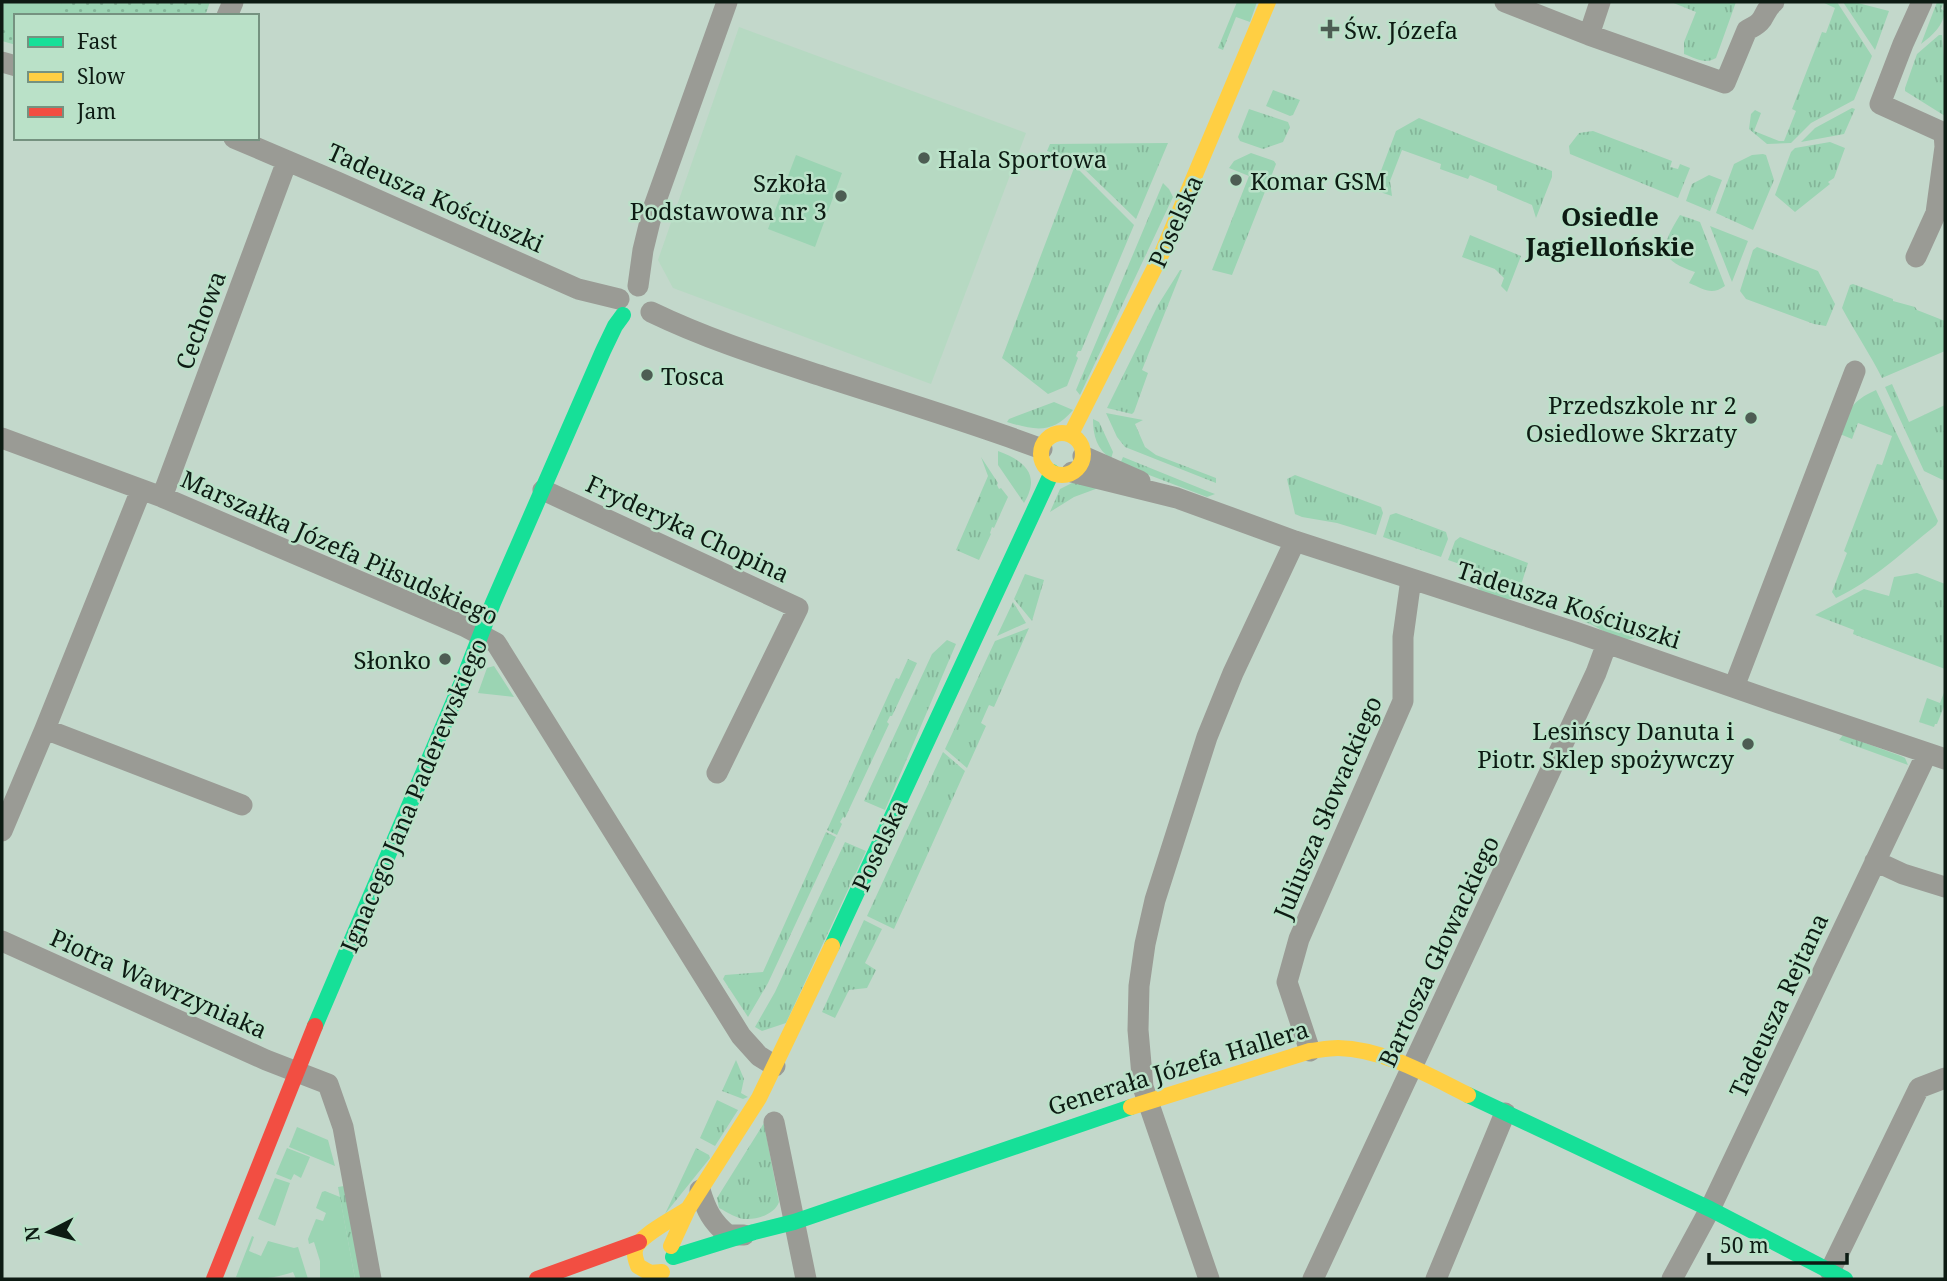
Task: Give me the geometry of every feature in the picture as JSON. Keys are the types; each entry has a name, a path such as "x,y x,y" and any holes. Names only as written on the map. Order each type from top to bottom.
{"street":[{"path":"638,286 653,209 727,2"},
{"name":"Poselska","path":"1071,435 1162,253 1268,2"},
{"path":"1505,2 1725,83 1747,30 1761,24 1774,2"},
{"path":"1589,34 1600,2"},
{"path":"1916,257 1936,213 1945,147 1944,133 1880,104 1922,2"},
{"name":"Tadeusza Kościuszki","path":"238,140 621,307"},
{"name":"Cechowa","path":"162,497 288,161"},
{"path":"638,286 649,292 653,298 651,312 638,321 629,320 621,307 626,289 638,286"},
{"name":"Ignacego Jana Paderewskiego","path":"214,1279 296,1072 621,307"},
{"path":"651,312 741,350 998,432 1042,449"},
{"path":"1734,687 1855,371"},
{"path":"1065,433 1071,435 1080,443 1069,466 1043,462 1042,449 1048,438 1065,433"},
{"name":"Marszałka Józefa Piłsudskiego","path":"2,438 162,497 481,634 496,643 741,1036 759,1056 775,1066"},
{"name":"Poselska","path":"672,1252 688,1209 759,1098 1069,466"},
{"name":"Tadeusza Kościuszki","path":"1069,466 1177,498 1295,541 1606,643 1936,756"},
{"path":"2,831 141,489"},
{"name":"Fryderyka Chopina","path":"543,490 798,608 716,772"},
{"path":"1209,1279 1143,1087 1138,1030 1139,986 1155,900 1212,724 1295,541"},
{"name":"Juliusza Słowackiego","path":"1310,1051 1287,982 1299,939 1403,701 1404,637 1411,579"},
{"name":"Bartosza Głowackiego","path":"1313,1279 1596,673 1606,643"},
{"path":"45,729 242,805"},
{"name":"Tadeusza Rejtana","path":"1672,1279 1710,1209 1875,861 1936,756"},
{"path":"1875,861 1903,874 1945,887"},
{"name":"Piotra Wawrzyniaka","path":"2,941 266,1060 328,1084 343,1127 371,1279"},
{"name":"Generała Józefa Hallera","path":"672,1252 794,1222 1147,1101 1310,1051 1337,1048 1365,1051 1412,1067 1710,1209 1837,1275"},
{"path":"1837,1275 1919,1088 1945,1078"},
{"path":"1436,1279 1505,1113"},
{"path":"774,1122 806,1279"},
{"path":"700,1190 706,1210 715,1224 728,1235 744,1235"},
{"name":"Poselska","path":"644,1239 688,1209"},
{"path":"537,1279 644,1239 663,1237 672,1252 671,1263 659,1275 634,1269 634,1254 644,1239"}],"shaded area":[{"name":"Szkoła Podstawowa nr 3","path":"739,27 1026,133 931,384 673,288 658,260"}],"green space":[{"path":"2,2 210,2 206,14 14,14 14,44 2,41"},
{"path":"2,2 62,2 59,14 14,14 14,32 2,29"},
{"path":"1237,2 1257,2 1250,22 1236,17 1223,50 1218,48"},
{"path":"1671,2 1736,2 1716,58 1704,61 1684,54 1684,42 1696,12"},
{"path":"1822,2 1837,2 1872,56 1854,100 1811,123 1791,143 1767,144 1749,129 1751,114 1755,110 1761,113 1754,131 1784,141 1796,111 1792,109 1822,32 1826,33 1835,8"},
{"path":"1843,2 1854,2 1889,11 1875,50"},
{"path":"1937,2 1944,2 1941,9 1945,11 1942,21 1933,34 1921,44"},
{"path":"1942,35 1945,68 1945,116 1905,91 1917,54"},
{"path":"1273,90 1300,100 1293,115 1266,106"},
{"path":"1852,108 1855,109 1844,134 1801,142 1815,128"},
{"path":"1249,109 1288,122 1290,127 1283,142 1263,149 1240,141 1238,137"},
{"path":"1419,118 1552,171 1536,218 1532,205 1497,190 1497,186 1470,175 1468,179 1440,169 1441,164 1402,150 1390,181 1392,196 1383,193 1376,184 1396,131"},
{"path":"1593,131 1672,161 1670,167 1678,169 1680,164 1690,168 1678,198 1570,154 1569,146 1579,133"},
{"path":"1830,142 1845,148 1834,178 1795,212 1775,195 1791,152 1795,148"},
{"path":"1168,143 1136,219 1077,162 1047,151 1050,144"},
{"path":"1251,153 1276,164 1232,275 1212,270 1249,176 1229,168 1234,161"},
{"path":"796,155 842,173 815,247 768,229"},
{"path":"1752,155 1766,155 1774,180 1753,230 1716,213 1734,164"},
{"path":"1074,168 1134,225 1081,351 1078,351 1067,386 1048,394 1002,358"},
{"path":"1709,175 1722,180 1710,211 1686,201 1692,184"},
{"path":"1163,183 1173,197 1080,395 1076,390"},
{"path":"1680,215 1700,222 1725,286 1720,289 1707,290 1689,283 1695,272 1673,262 1668,256 1666,243"},
{"path":"1710,226 1748,241 1732,282"},
{"path":"1470,235 1521,256 1507,292 1501,286 1504,278 1495,269 1462,257"},
{"path":"1757,247 1818,271 1835,304 1826,326 1746,299 1740,291 1753,250"},
{"path":"1180,270 1142,370 1148,373 1134,412 1132,414 1107,408 1158,305"},
{"path":"1850,285 1945,321 1945,351 1882,378 1842,308"},
{"path":"1892,384 1909,422 1945,405 1945,481 1924,471 1885,387"},
{"path":"1876,390 1938,521 1876,574 1836,598 1832,592 1847,553 1844,551 1877,464 1882,465 1892,436 1858,423 1852,439 1840,434 1852,407 1861,398"},
{"path":"1054,402 1073,410 1058,424 1034,428 1007,422 1009,419"},
{"path":"1106,413 1143,420 1135,424 1145,447 1156,455 1216,478 1216,483 1125,447 1117,437"},
{"path":"1093,419 1099,422 1113,452 1111,459 1097,442"},
{"path":"998,451 1016,459 1028,470 1031,484 1024,503 998,465"},
{"path":"981,457 999,489 1008,497 979,560 956,550 988,476"},
{"path":"1123,457 1215,494 1207,497 1120,464"},
{"path":"1295,475 1381,507 1383,513 1376,535 1295,514 1287,479"},
{"path":"1076,481 1101,487 1074,497 1050,512 1060,489"},
{"path":"1396,513 1446,532 1448,539 1441,557 1383,537 1390,515"},
{"path":"1460,537 1528,563 1521,585 1448,560 1455,541"},
{"path":"1917,573 1945,584 1945,669 1853,634 1854,630 1815,615 1864,589 1889,596 1894,577"},
{"path":"1025,574 1044,580 1032,621 1014,599"},
{"path":"1473,578 1518,594 1517,597 1507,599 1487,595 1477,587"},
{"path":"1013,602 1026,623 997,636"},
{"path":"1586,618 1639,636 1632,639 1618,638 1585,622"},
{"path":"1029,628 994,707 989,705 981,723 986,726 967,768 945,749 995,641"},
{"path":"947,640 956,644 885,810 864,801 932,654"},
{"path":"908,659 917,663 887,722 889,724 845,818 840,822 842,824 837,835 827,830 896,678 899,679"},
{"path":"494,666 514,697 478,693 487,668"},
{"path":"1945,690 1945,704 1937,724 1934,727 1919,722 1927,698 1940,703"},
{"path":"1843,735 1901,756 1908,765 1839,740"},
{"path":"943,752 965,771 894,929 867,916"},
{"path":"826,832 836,837 768,983 748,1017 723,979 725,975 763,972"},
{"path":"845,842 866,851 786,1023 762,1031 755,1027 775,992"},
{"path":"864,920 882,929 865,963 876,970 867,988 849,990 835,1018 822,1012"},
{"path":"736,1060 744,1079 741,1093 748,1097 743,1099 722,1091"},
{"path":"717,1100 738,1110 715,1146 700,1138"},
{"path":"764,1123 779,1202 774,1210 765,1215 742,1219 719,1208 717,1198"},
{"path":"297,1127 328,1140 335,1166 289,1147"},
{"path":"287,1148 310,1157 301,1178 294,1174 291,1180 276,1174"},
{"path":"696,1148 710,1158 665,1214"},
{"path":"275,1178 290,1183 275,1226 258,1219"},
{"path":"344,1186 361,1279 355,1279 338,1187"},
{"path":"322,1192 340,1197 355,1279 320,1279 320,1261 314,1242 309,1244 308,1239 316,1219 323,1221 326,1213 316,1208"},
{"path":"252,1236 254,1237 249,1251 261,1256 268,1241 298,1247 308,1279 296,1279 293,1272 265,1278 236,1277"}],"traffic: fast":[{"path":"315,1026 465,675 493,603 603,351 623,315"},
{"path":"832,946 1052,472"},
{"path":"1468,1095 1710,1209 1845,1279"},
{"path":"673,1257 794,1222 1131,1107"}],"traffic: slow":[{"path":"1071,434 1162,253 1268,2"},
{"path":"1062,433 1077,439 1083,454 1077,469 1062,475 1047,469 1041,454 1047,439 1062,433"},
{"path":"671,1246 688,1209 759,1098 832,946"},
{"path":"1131,1107 1310,1051 1335,1048 1355,1049 1389,1058 1468,1095"},
{"path":"662,1272 650,1273 638,1266 635,1250 650,1233 688,1209"}],"traffic: jam":[{"path":"214,1279 315,1026"},
{"path":"537,1279 639,1242"}],"place":[{"name":"Św. Józefa","path":"1330,29"},
{"name":"Hala Sportowa","path":"924,158"},
{"name":"Komar GSM","path":"1236,180"},
{"name":"Szkoła Podstawowa nr 3","path":"841,196"},
{"name":"Tosca","path":"647,375"},
{"name":"Przedszkole nr 2 Osiedlowe Skrzaty","path":"1751,418"},
{"name":"Słonko","path":"445,659"},
{"name":"Lesińscy Danuta i Piotr. Sklep spożywczy","path":"1748,744"}],"district":[{"name":"Osiedle Jagiellońskie","path":"1610,231"}]}
